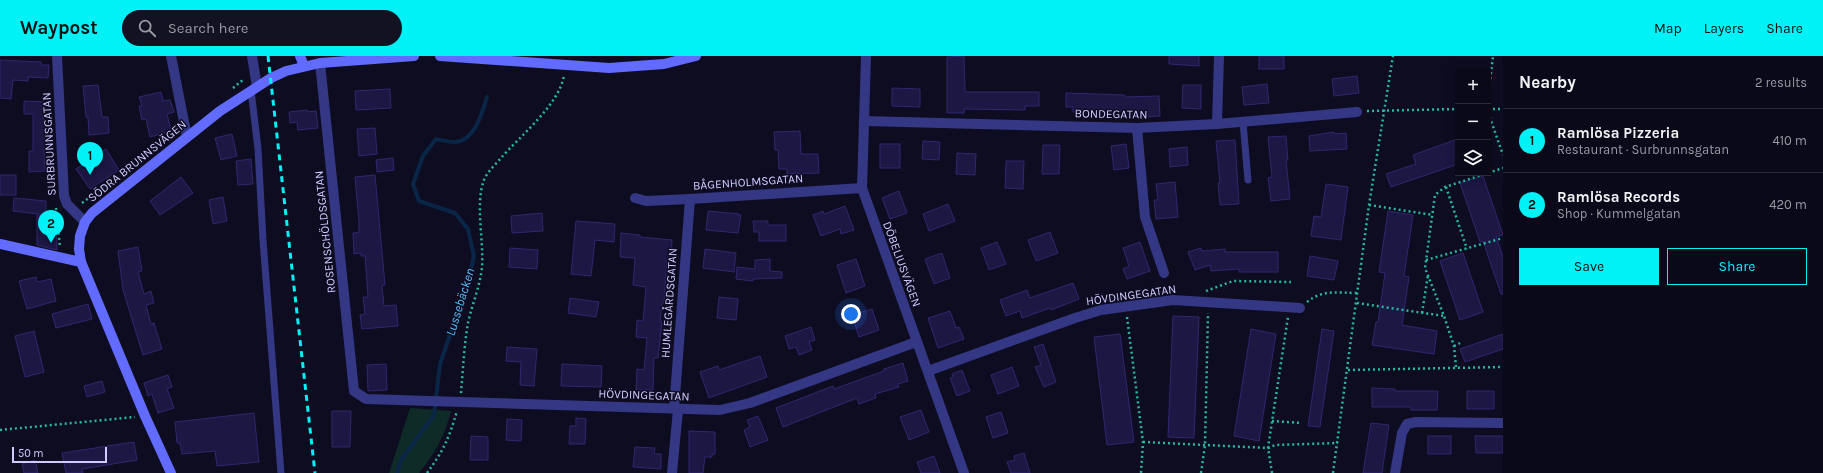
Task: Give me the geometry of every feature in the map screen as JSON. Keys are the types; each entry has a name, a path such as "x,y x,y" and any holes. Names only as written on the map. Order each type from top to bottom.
{"street":[{"name":"SURBRUNNSGATAN","path":"57,56 64,196 67,204 85,222"},
{"path":"171,56 187,137"},
{"path":"252,56 254,89"},
{"path":"300,56 304,66"},
{"name":"SÖDRA BRUNNSVÄGEN","path":"172,473 145,416 81,262 79,242 85,222 104,202 220,111 271,78 304,66 414,56"},
{"path":"440,56 609,68 651,66 696,56"},
{"name":"DÖBELIUSVÄGEN","path":"866,56 862,188 964,473"},
{"path":"1217,124 1219,56"},
{"name":"ROSENSCHÖLDSGATAN","path":"320,64 354,391 360,396"},
{"name":"BONDEGATAN","path":"864,121 1136,128 1217,124 1357,112"},
{"path":"1136,128 1146,217 1164,273"},
{"name":"BÅGENHOLMSGATAN","path":"636,198 646,200 690,199 862,188"},
{"name":"HUMLEGÅRDSGATAN","path":"672,473 690,199"},
{"path":"0,244 81,262"},
{"name":"HÖVDINGEGATAN","path":"928,371 1075,318 1102,310 1173,300 1300,308"},
{"name":"HÖVDINGEGATAN","path":"360,396 366,399 676,409 730,409 916,342"},
{"path":"1395,473 1402,433 1407,424 1416,422 1503,423"}],"lane":[{"path":"254,89 281,473"},
{"path":"1243,122 1248,180"}],"path":[{"path":"1334,473 1369,205 1393,56"},
{"path":"1491,73 1493,56"},
{"path":"427,473 438,459 448,440 457,402 468,324 479,287 482,268 482,185 488,172 541,114 557,93 563,81 565,66"},
{"path":"1357,112 1455,109"},
{"path":"1491,109 1503,109"},
{"path":"1491,121 1503,155"},
{"path":"1491,172 1503,168"},
{"path":"1456,367 1454,346 1425,268 1435,195 1446,187 1479,176"},
{"path":"1446,187 1467,249"},
{"path":"1369,205 1433,215"},
{"path":"1426,260 1503,238"},
{"path":"1422,312 1428,275"},
{"path":"1204,291 1233,281 1291,282"},
{"path":"1300,308 1316,295 1331,292 1358,293"},
{"path":"1201,473 1205,445 1209,302"},
{"path":"1357,303 1444,316"},
{"path":"1126,307 1144,442 1141,473"},
{"path":"1272,473 1268,448 1290,308"},
{"path":"1454,346 1460,343"},
{"path":"1348,370 1456,367 1503,368"},
{"path":"0,430 145,416"},
{"path":"1272,421 1302,423"},
{"path":"1144,442 1268,448 1275,445 1338,443"}],"green space":[{"path":"410,408 451,411 439,444 419,473 389,473"}],"building":[{"path":"964,56 965,92 1039,92 1039,106 1025,106 1025,110 964,109 964,113 947,113 947,57"},
{"path":"1169,56 1199,56 1199,66 1169,64"},
{"path":"1259,56 1284,56 1284,69 1259,69"},
{"path":"0,60 41,62 41,65 49,65 48,78 28,77 28,81 13,80 11,99 0,98"},
{"path":"1357,76 1359,93 1334,96 1332,79"},
{"path":"1267,84 1269,103 1244,105 1242,87"},
{"path":"98,85 102,117 108,117 109,133 89,135 83,86"},
{"path":"1183,85 1201,85 1201,109 1182,108"},
{"path":"892,88 920,89 920,107 892,106"},
{"path":"390,89 391,108 356,110 355,91"},
{"path":"161,92 163,101 170,100 174,112 167,114 171,131 150,137 146,119 142,120 139,106 142,106 139,97"},
{"path":"1066,93 1125,95 1125,97 1159,96 1160,116 1141,117 1141,111 1073,112 1073,107 1066,107"},
{"path":"24,101 44,102 43,123 50,123 50,148 44,148 45,171 29,172 29,151 33,151 33,114 24,114"},
{"path":"307,110 307,112 316,111 318,128 298,130 297,122 290,123 289,112"},
{"path":"375,128 377,154 359,156 357,129"},
{"path":"800,131 801,154 818,154 819,173 787,174 787,169 779,169 778,150 775,150 774,132"},
{"path":"1334,132 1335,134 1346,133 1347,149 1310,151 1309,136"},
{"path":"232,134 237,156 221,160 215,138"},
{"path":"1286,136 1288,160 1286,160 1290,199 1271,201 1268,178 1272,177 1268,137"},
{"path":"1235,140 1239,204 1220,205 1218,183 1220,183 1216,141"},
{"path":"1455,140 1455,165 1391,187 1386,174 1416,164 1413,155"},
{"path":"923,141 940,142 939,160 922,159"},
{"path":"880,144 900,144 900,168 880,168"},
{"path":"1126,144 1129,168 1114,170 1111,146"},
{"path":"1043,145 1060,145 1059,174 1042,174"},
{"path":"1187,147 1188,165 1170,167 1169,149"},
{"path":"106,149 119,170 90,189 76,169"},
{"path":"957,153 976,154 975,175 956,174"},
{"path":"393,158 394,170 377,172 376,160"},
{"path":"251,159 253,184 238,185 236,161"},
{"path":"1006,161 1024,161 1023,189 1005,188"},
{"path":"0,175 16,175 16,195 0,195"},
{"path":"375,175 385,285 382,286 384,306 396,305 398,326 362,329 360,315 365,314 363,297 368,297 365,256 361,256 361,253 354,254 353,233 359,232 355,177"},
{"path":"1483,176 1503,235 1496,237 1503,257 1503,294 1501,294 1483,241 1480,242 1460,183"},
{"path":"181,177 193,193 160,215 150,201"},
{"path":"1175,182 1178,217 1156,219 1154,200 1158,200 1156,184"},
{"path":"1326,184 1348,187 1341,240 1311,236 1314,216 1321,217"},
{"path":"899,191 907,213 890,219 882,198"},
{"path":"223,197 227,221 213,224 209,200"},
{"path":"14,198 46,201 46,215 13,211"},
{"path":"948,204 955,221 929,231 923,214"},
{"path":"845,206 854,230 841,234 840,229 821,236 813,215 823,211 824,214"},
{"path":"708,211 741,215 738,233 706,230"},
{"path":"1388,211 1413,215 1404,276 1409,277 1402,325 1437,331 1434,354 1372,345 1376,322 1378,322 1385,273 1379,272"},
{"path":"542,213 543,231 512,233 511,216"},
{"path":"37,215 56,215 57,250 37,245"},
{"path":"576,221 615,224 614,242 595,240 591,276 571,274"},
{"path":"753,221 768,221 768,225 786,225 786,241 759,241 759,232 754,232"},
{"path":"1050,232 1058,253 1036,261 1028,240"},
{"path":"621,233 640,235 640,237 672,240 671,261 667,261 664,303 662,303 660,322 662,322 658,358 654,358 653,390 636,390 637,369 644,370 647,338 636,337 637,320 643,321 646,287 633,285 635,258 620,257"},
{"path":"997,242 1006,264 989,270 981,248"},
{"path":"1140,242 1150,271 1127,279 1123,269 1129,266 1123,248"},
{"path":"138,247 142,271 138,272 144,294 151,291 154,303 146,305 151,324 154,323 162,349 143,355 123,290 118,251"},
{"path":"510,248 538,250 537,269 509,267"},
{"path":"1201,248 1202,251 1225,249 1225,252 1278,252 1278,272 1239,272 1239,269 1211,271 1210,265 1195,270 1188,252"},
{"path":"705,249 736,253 734,272 703,268"},
{"path":"942,253 950,278 934,284 925,259"},
{"path":"1463,253 1483,312 1460,320 1440,261"},
{"path":"1310,256 1338,261 1334,280 1307,276"},
{"path":"770,259 770,271 782,272 782,278 753,279 753,281 736,279 737,267 755,269 755,260"},
{"path":"856,259 865,286 846,293 837,265"},
{"path":"36,277 37,282 51,279 56,301 27,309 19,281"},
{"path":"1073,283 1079,299 1051,310 1050,308 1022,318 1020,311 1006,316 1000,300 1027,290 1030,298"},
{"path":"719,297 738,299 736,320 717,318"},
{"path":"570,298 599,302 596,317 568,313"},
{"path":"88,304 92,319 56,328 52,314"},
{"path":"872,309 879,330 859,337 852,315"},
{"path":"950,311 956,328 959,327 964,339 938,348 928,318"},
{"path":"1173,316 1199,317 1194,438 1168,437"},
{"path":"811,327 815,340 809,342 812,350 799,355 796,347 789,349 785,336"},
{"path":"1251,329 1276,334 1259,441 1234,436"},
{"path":"1322,329 1334,331 1320,427 1308,426"},
{"path":"34,331 44,372 25,377 15,336"},
{"path":"1120,334 1134,442 1107,445 1094,337"},
{"path":"1503,334 1503,349 1465,362 1460,349"},
{"path":"1043,344 1056,382 1044,387 1035,367 1041,365 1034,347"},
{"path":"507,347 537,349 534,386 520,385 521,362 506,361"},
{"path":"760,356 767,377 709,398 700,372 718,366 719,370"},
{"path":"903,363 908,381 898,384 899,387 875,394 876,398 859,404 857,398 783,427 776,408 833,386 834,389"},
{"path":"386,364 387,390 368,391 367,365"},
{"path":"562,364 602,366 601,387 561,386"},
{"path":"1012,367 1019,386 998,394 991,375"},
{"path":"962,370 970,391 957,396 950,378 953,377 952,374"},
{"path":"168,375 172,387 167,389 174,408 158,413 152,394 148,396 144,383"},
{"path":"102,381 105,392 87,397 84,386"},
{"path":"1372,388 1395,389 1395,391 1438,391 1437,410 1411,410 1411,407 1372,407"},
{"path":"1467,391 1494,391 1494,409 1467,409"},
{"path":"921,410 929,432 909,440 900,417"},
{"path":"332,411 351,411 350,447 332,447"},
{"path":"1001,412 1008,433 993,438 986,417"},
{"path":"254,413 259,462 217,466 215,451 182,454 180,443 177,443 175,422"},
{"path":"758,416 768,440 750,447 744,430 750,427 747,420"},
{"path":"576,418 586,419 585,444 569,444 570,426 576,426"},
{"path":"507,419 522,420 521,441 506,440"},
{"path":"1371,423 1389,425 1382,473 1363,473"},
{"path":"689,431 715,432 715,454 712,454 712,457 705,457 703,473 689,473"},
{"path":"471,436 488,437 488,460 470,460"},
{"path":"1428,436 1451,436 1451,454 1428,454"},
{"path":"1475,436 1503,436 1503,453 1476,453"},
{"path":"134,442 137,460 82,469 83,473 66,473 62,453"},
{"path":"635,447 655,448 654,454 661,454 661,469 633,467"},
{"path":"1024,453 1030,473 1011,473 1007,462 1015,460 1014,456"},
{"path":"934,456 940,473 921,473 917,462"},
{"path":"35,460 38,473 24,473 22,464"}],"waterway":[{"name":"Lussebäcken","path":"397,473 401,460 434,415 440,364 466,289 474,256 468,229 455,213 419,201 413,184 423,156 436,139 455,142 468,137 473,132 483,111 487,97"}],"railway":[{"path":"268,56 315,473"}],"place":[{"name":"Ramlösa Pizzeria","path":"90,175"},
{"name":"Ramlösa Records","path":"51,243"}]}
